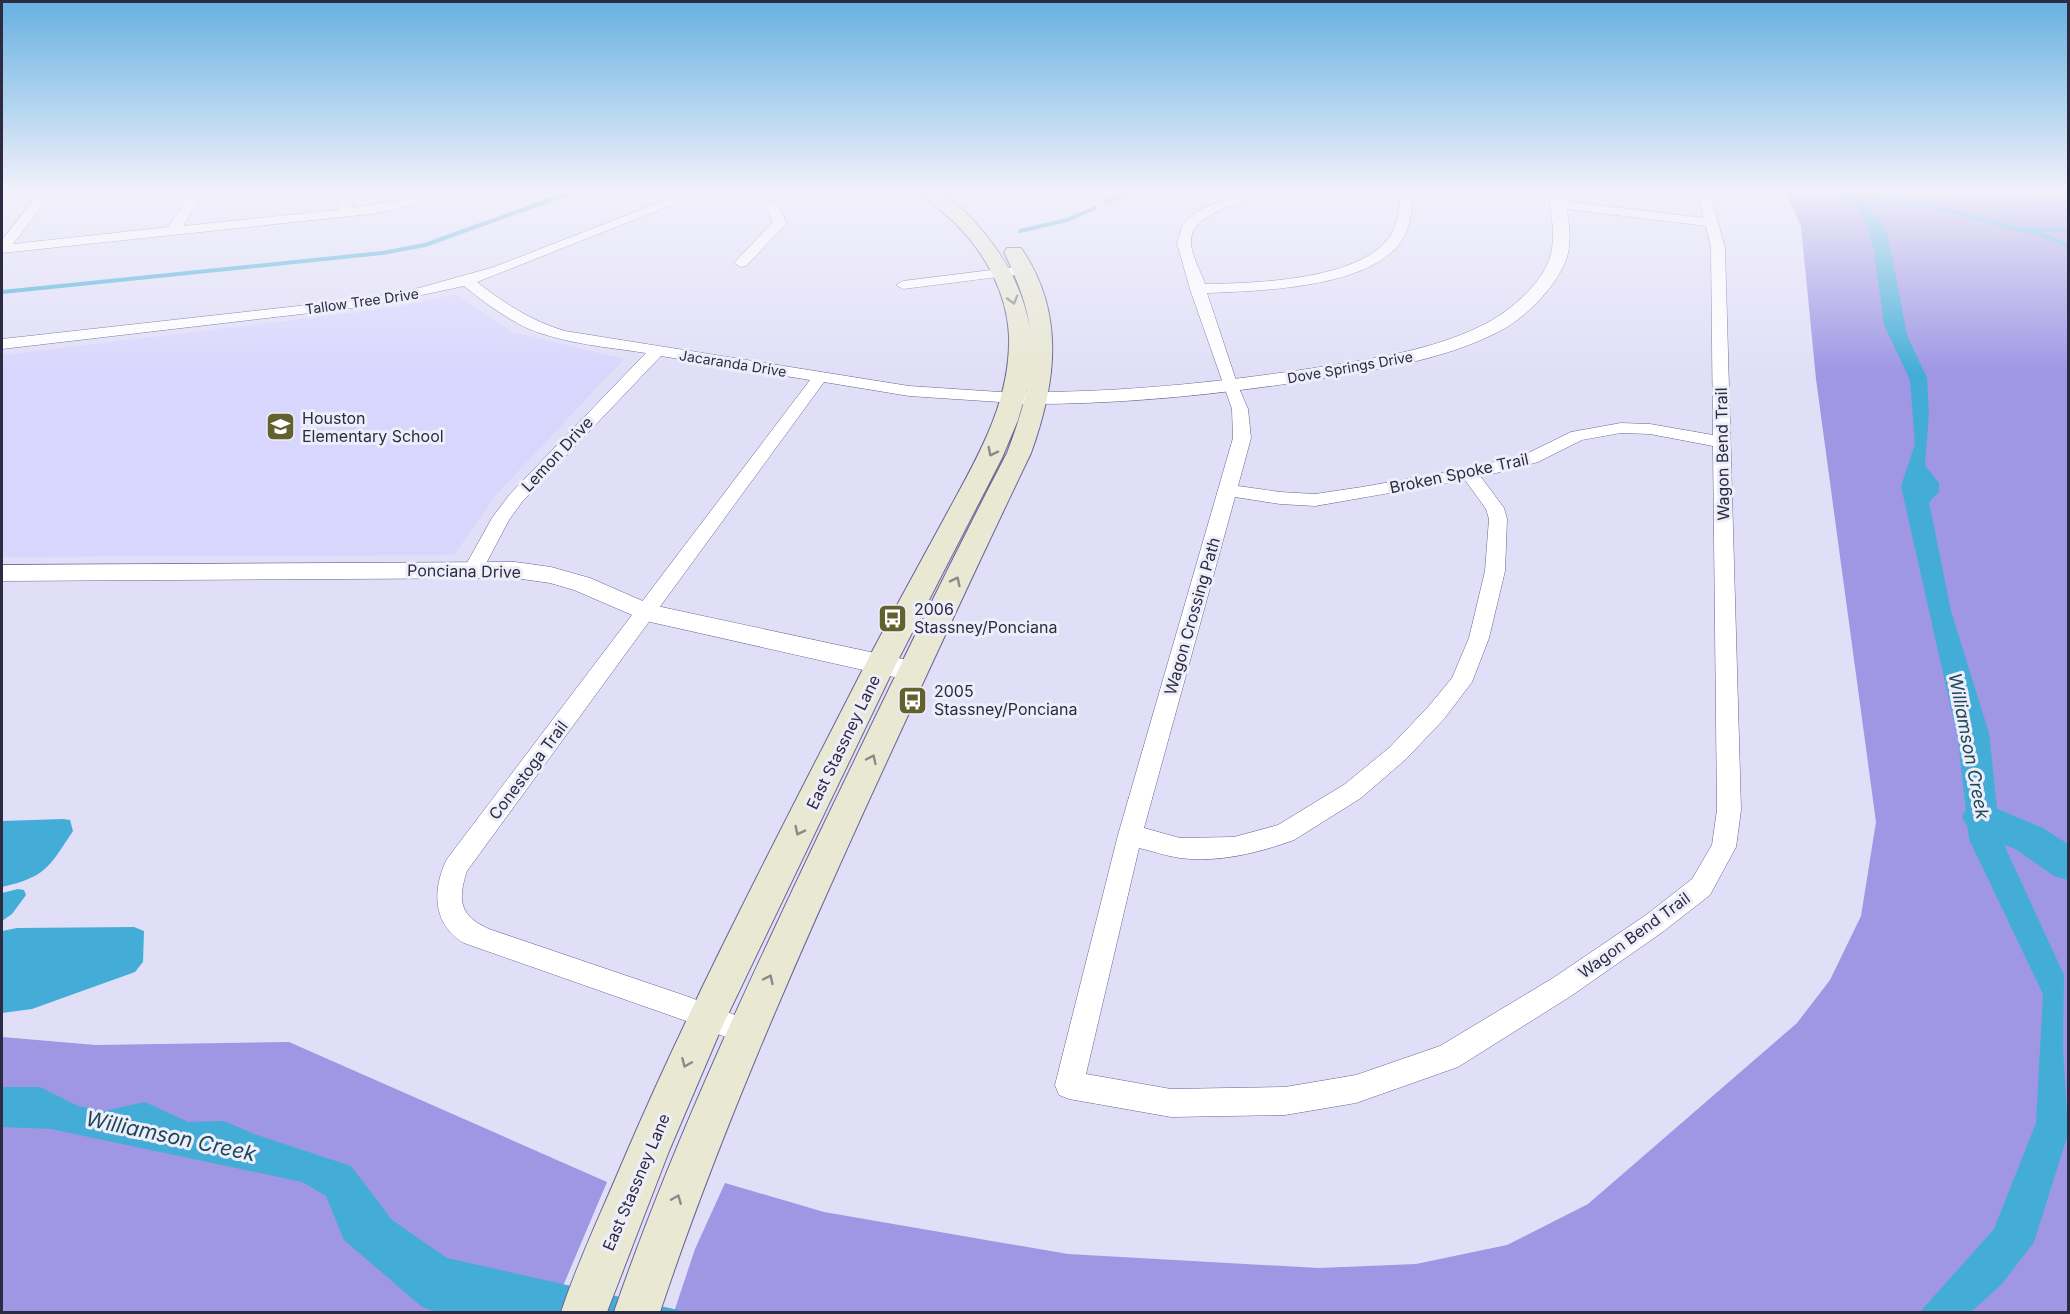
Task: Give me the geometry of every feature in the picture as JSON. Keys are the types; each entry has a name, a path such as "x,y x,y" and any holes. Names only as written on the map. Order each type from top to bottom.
{"main road":[{"name":"East Stassney Lane","path":"990,250 1013,272"},
{"name":"East Stassney Lane","path":"584,1312 607,1252 726,1024 897,668 994,449 1026,398 1020,355 1019,324 1013,298 1013,272 1006,250"},
{"name":"East Stassney Lane","path":"637,1312 726,1024"}],"street":[{"name":"Tallow Tree Drive","path":"2,344 370,302 467,281 547,250"},
{"path":"741,263 753,250"},
{"name":"Wagon Crossing Path","path":"1069,1085 1130,835 1242,438 1243,423 1240,409 1230,387 1186,250"},
{"path":"1197,289 1283,285 1325,276 1365,262 1382,250"},
{"name":"Dove Springs Drive","path":"1026,398 1134,395 1230,387 1392,361 1436,351 1493,328 1536,293 1556,265 1560,250"},
{"name":"Wagon Bend Trail","path":"1069,1085 1171,1103 1285,1101 1356,1089 1448,1058 1571,980 1655,923 1701,886 1724,847 1729,810 1718,250"},
{"path":"903,285 1013,272"},
{"name":"Jacaranda Drive","path":"467,281 513,316 543,329 657,351 909,392 1026,398"},
{"name":"Lemon Drive","path":"473,570 501,518 522,492 657,351"},
{"name":"Conestoga Trail","path":"726,1024 470,932 455,918 448,895 456,866 820,378"},
{"name":"Broken Spoke Trail","path":"1228,490 1280,498 1315,500 1470,474 1532,458 1577,436 1621,428 1650,429 1722,442"},
{"path":"1130,835 1180,848 1234,847 1285,833 1353,791 1398,753 1437,713 1461,682 1479,638 1495,571 1498,519 1495,508 1470,474"},
{"name":"Ponciana Drive","path":"2,573 515,570 550,575 582,584 646,612 897,668"}],"shaded area":[{"path":"1803,250 2068,250 2068,1312 674,1312 695,1249 725,1183 824,1212 1068,1254 1319,1268 1416,1264 1507,1245 1588,1204 1797,1023 1830,980 1861,916 1876,822 1816,379"},
{"name":"Houston Elementary School","path":"456,294 512,332 624,359 497,494 454,555 2,557 2,355 392,308"},
{"path":"2,1037 96,1045 289,1042 607,1182 552,1312 2,1312"}],"water":[{"name":"Williamson Creek","path":"1874,250 1891,250 1907,335 1927,378 1929,413 1925,465 1939,483 1939,492 1929,502 1951,611 1989,733 2000,836 2064,975 2063,1047 2068,1134 2034,1242 2002,1284 1971,1312 1920,1312 1994,1229 2036,1123 2043,994 1969,839 1958,740 1901,486 1915,444 1910,380 1884,325"},
{"path":"70,820 73,831 52,862 28,879 2,887 2,821"},
{"path":"18,889 24,890 26,895 12,914 2,921 2,893"},
{"path":"134,927 144,931 143,962 135,972 32,1009 2,1013 2,931 17,928"},
{"name":"Williamson Creek","path":"2,1087 40,1087 78,1106 104,1111 145,1102 188,1122 224,1121 254,1134 351,1166 392,1220 447,1258 687,1312 436,1312 422,1307 344,1240 326,1196 302,1182 51,1129 2,1127"}],"waterway":[{"path":"2,292 396,250"},
{"name":"Williamson Creek","path":"1981,817 2030,839 2068,864"}],"place":[{"name":"Houston Elementary School","path":"281,427"},
{"name":"2006 Stassney/Ponciana","path":"893,618"},
{"name":"2005 Stassney/Ponciana","path":"913,700"}]}
